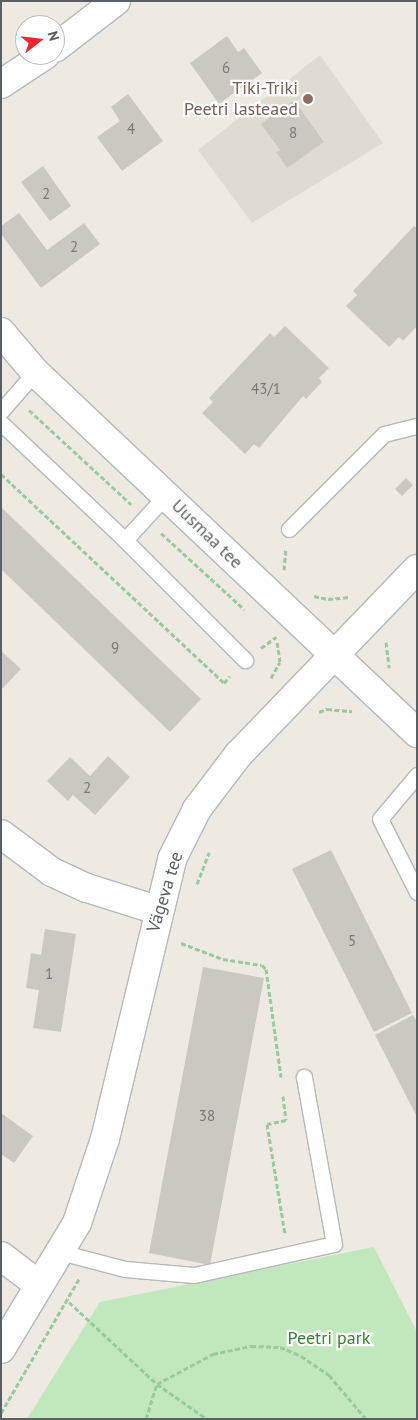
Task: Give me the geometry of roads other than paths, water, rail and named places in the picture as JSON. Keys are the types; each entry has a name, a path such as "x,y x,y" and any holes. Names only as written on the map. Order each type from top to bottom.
{"street":[{"path":"65,40 116,1"},
{"path":"1,84 30,65"},
{"name":"Uusmaa tee","path":"1,332 35,372 166,495 281,591 334,655 417,733"},
{"name":"Vägeva tee","path":"1,1348 77,1223 105,1139 157,910 172,859 197,809 238,755 417,569"},
{"path":"1,834 52,872 88,888 157,910"},
{"path":"1,1256 40,1285"}],"lane":[{"path":"1,411 35,372"},
{"path":"1,423 125,540 245,660"},
{"path":"289,529 384,434 417,426"},
{"path":"125,540 166,495"},
{"path":"417,775 380,819 417,892"},
{"path":"60,1252 125,1269 194,1275 334,1244 304,1077"}],"place":[{"name":"Tiki-Triki Peetri lasteaed","path":"308,99"}],"park label":[{"name":"Peetri park","path":"329,1338"}]}
